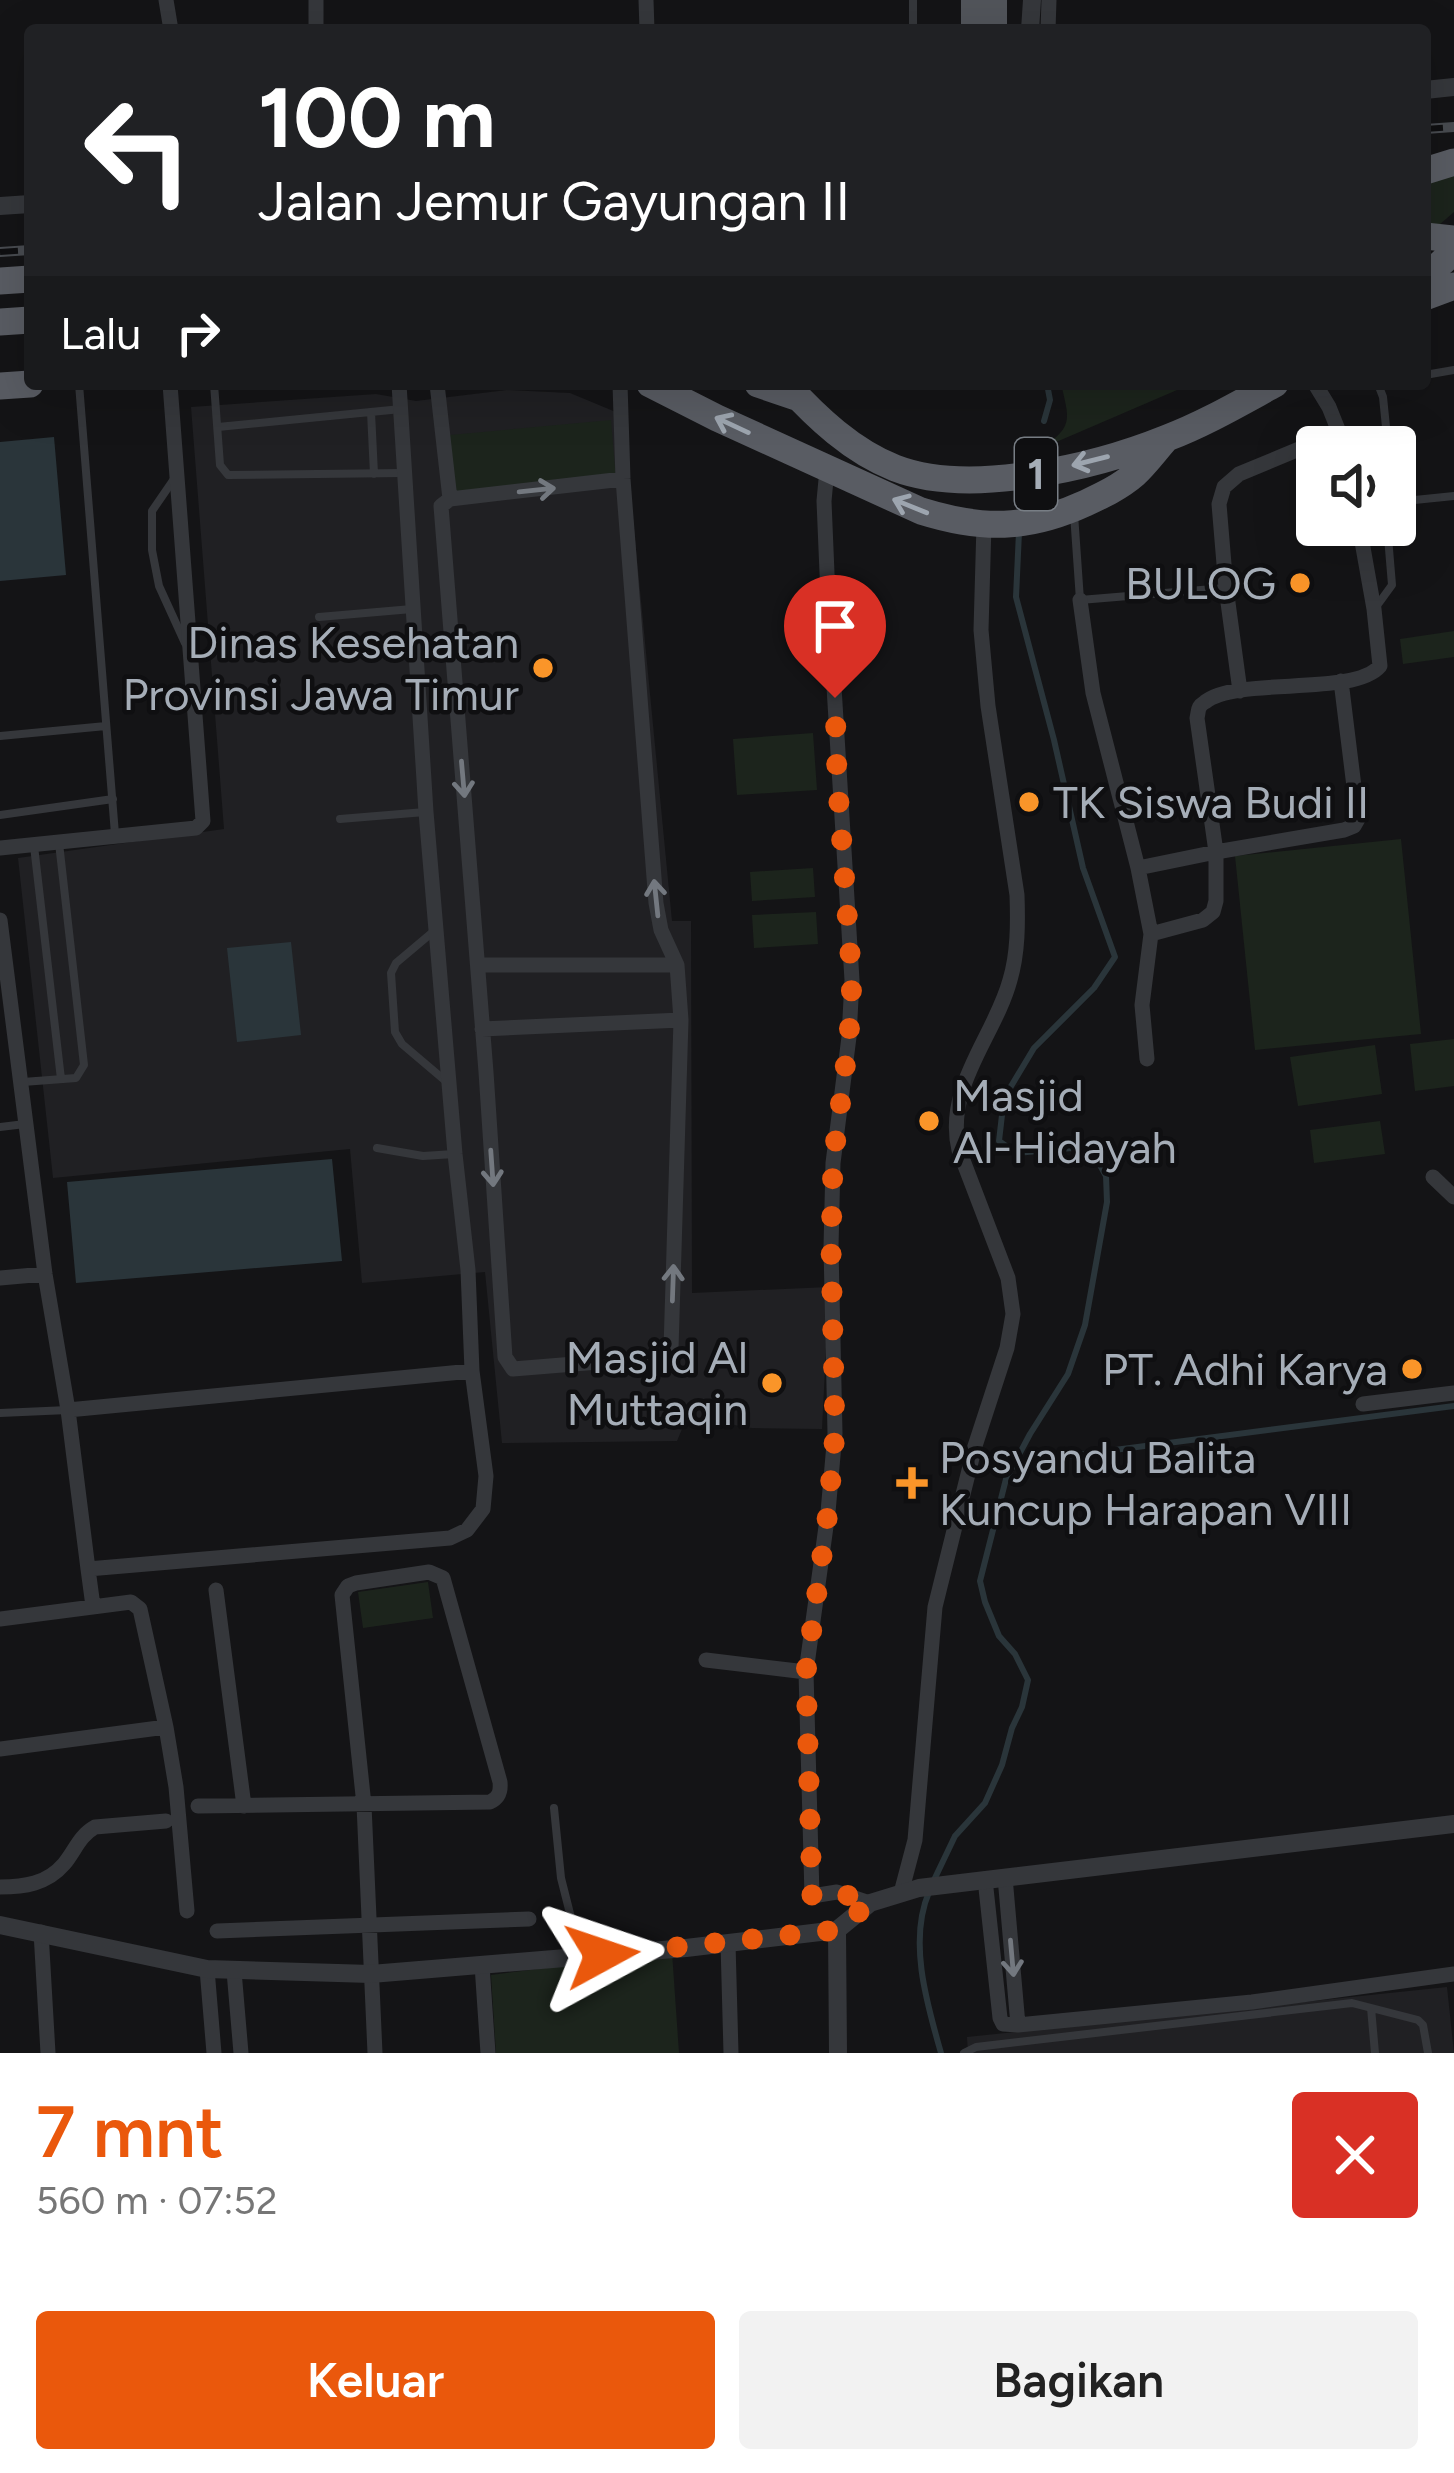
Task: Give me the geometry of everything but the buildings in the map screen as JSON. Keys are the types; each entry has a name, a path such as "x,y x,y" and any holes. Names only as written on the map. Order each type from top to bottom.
{"highway":[{"path":"1431,272 1454,251"},
{"name":"1","path":"662,390 921,511 997,525 1040,521 1120,486 1166,439"},
{"name":"1","path":"795,392 847,442 872,458 918,475 986,480 1040,473 1166,439 1263,390"},
{"path":"795,392 822,467"}],"street":[{"path":"0,848 196,828 203,821 170,390"},
{"path":"88,1569 450,1538 467,1530 487,1495 472,1371 468,1270 426,812 399,390"},
{"path":"438,390 450,499"},
{"path":"620,390 656,903 661,930 677,965 681,1020 671,1349 660,1357 514,1369 505,1358 442,506 450,499 623,479"},
{"path":"1318,390 1336,426"},
{"path":"1240,691 1219,504 1224,487 1239,474 1296,453"},
{"path":"822,467 852,980 833,1162 835,1433 806,1672 812,1896 838,1892 870,1903"},
{"path":"910,1891 935,1607 1012,1314 1008,1278 959,1150 956,1128 973,1060 1011,977 1018,916 980,630 997,525"},
{"path":"1151,934 1203,920 1214,912 1216,852 1198,712 1202,704 1240,691 1341,681 1378,670 1381,656 1363,546"},
{"path":"1080,600 1094,693 1151,934 1142,1005 1147,1059"},
{"path":"1138,868 1354,826 1358,819 1341,681"},
{"path":"0,920 8,1037 21,1083 93,1606"},
{"path":"478,965 677,965"},
{"path":"482,1029 681,1020"},
{"path":"1433,1177 1454,1197"},
{"path":"0,1278 45,1274"},
{"path":"68,1410 472,1371"},
{"path":"1363,1404 1454,1393"},
{"path":"198,1806 364,1805 490,1802 500,1792 500,1782 443,1578 433,1572 356,1583 343,1591 364,1805 375,2053"},
{"path":"216,1590 244,1806"},
{"path":"0,1619 131,1602 140,1609 166,1727 172,1821 187,1911"},
{"path":"706,1660 806,1672"},
{"path":"0,1749 166,1727"},
{"path":"0,1887 47,1880 95,1826 172,1821"},
{"path":"0,1924 207,1970 371,1974 837,1930 870,1903 953,1883 1454,1824"},
{"path":"995,1878 1000,2018 1004,2024 1252,2002 1454,1974"},
{"path":"217,1931 530,1919"},
{"path":"837,1930 838,2053"},
{"path":"41,1932 48,2053"},
{"path":"728,1943 731,2053"},
{"path":"482,1965 488,2053"},
{"path":"207,1970 214,2053"},
{"path":"235,1971 241,2053"}],"lane":[{"path":"79,390 116,836"},
{"path":"215,390 220,465 228,475 404,473"},
{"path":"1381,390 1386,426"},
{"path":"218,427 400,409"},
{"path":"371,412 374,474"},
{"path":"176,475 152,511 152,550 158,586 191,655"},
{"path":"1416,500 1454,496"},
{"path":"1074,509 1080,600 1226,588"},
{"path":"1374,609 1392,587 1389,546"},
{"path":"319,617 414,608"},
{"path":"0,736 106,726"},
{"path":"0,815 112,800"},
{"path":"340,819 426,812"},
{"path":"21,1083 76,1078 84,1065 58,842"},
{"path":"34,844 61,1079"},
{"path":"436,929 396,963 391,974 395,1032 402,1044 450,1084"},
{"path":"0,1127 26,1124"},
{"path":"377,1148 423,1156 455,1154"},
{"path":"0,1413 68,1410"},
{"path":"554,1808 558,1858 581,1957"},
{"path":"964,2053 1352,2003 1418,2020 1428,2053"},
{"path":"1371,2008 1375,2053"}],"shaded area":[{"path":"1454,173 1454,212 1431,228 1431,179"},
{"path":"507,390 570,393 623,415 672,921 691,921 692,1293 829,1287 822,1429 752,1428 687,1417 677,1441 502,1443 485,1272 362,1283 350,1149 53,1178 18,858 224,829 191,407 376,394 416,401"},
{"path":"1062,390 1177,390 1040,449 1064,429"},
{"path":"611,420 616,480 455,495 450,435"},
{"path":"54,437 66,575 0,581 0,442"},
{"path":"1454,631 1454,657 1403,664 1400,639"},
{"path":"813,733 817,790 737,795 733,739"},
{"path":"1401,839 1421,1034 1255,1050 1235,856"},
{"path":"813,868 815,897 752,901 750,872"},
{"path":"816,912 818,944 754,948 752,915"},
{"path":"291,942 301,1035 237,1042 227,948"},
{"path":"1454,1039 1454,1086 1415,1091 1410,1044"},
{"path":"1375,1045 1382,1094 1298,1106 1290,1057"},
{"path":"1380,1121 1385,1154 1314,1163 1310,1130"},
{"path":"332,1159 342,1261 76,1283 67,1182"},
{"path":"428,1582 433,1618 363,1628 358,1592"},
{"path":"672,1952 679,2053 496,2053 491,1975"},
{"path":"1447,1987 1454,2053 968,2053 967,2037"}],"waterway":[{"path":"1044,421 1048,390"},
{"path":"934,1880 955,1836 985,1803 1022,1707 1028,1680 999,1636 980,1581 1006,1479 1068,1374 1085,1325 1107,1202 1106,1176 1095,1156 1072,1148 1016,1153 999,1141 1010,1088 1034,1048 1094,988 1115,957 1083,868 1016,597 1019,532"},
{"path":"1014,1463 1454,1406"},
{"path":"929,1892 920,1952 941,2053"}],"railway":[{"path":"1431,129 1454,127"},
{"path":"0,252 24,250"}],"place":[{"name":"BULOG","path":"1300,583"},
{"name":"Dinas Kesehatan Provinsi Jawa Timur","path":"543,668"},
{"name":"TK Siswa Budi II","path":"1029,802"},
{"name":"Masjid Al-Hidayah","path":"929,1121"},
{"name":"PT. Adhi Karya","path":"1412,1369"},
{"name":"Masjid Al Muttaqin","path":"772,1383"},
{"name":"Posyandu Balita Kuncup Harapan VIII","path":"912,1483"}],"route":[{"path":"602,1955 837,1930 870,1903 838,1892 812,1896 806,1672 835,1433 833,1162 852,980 835,698"}]}
